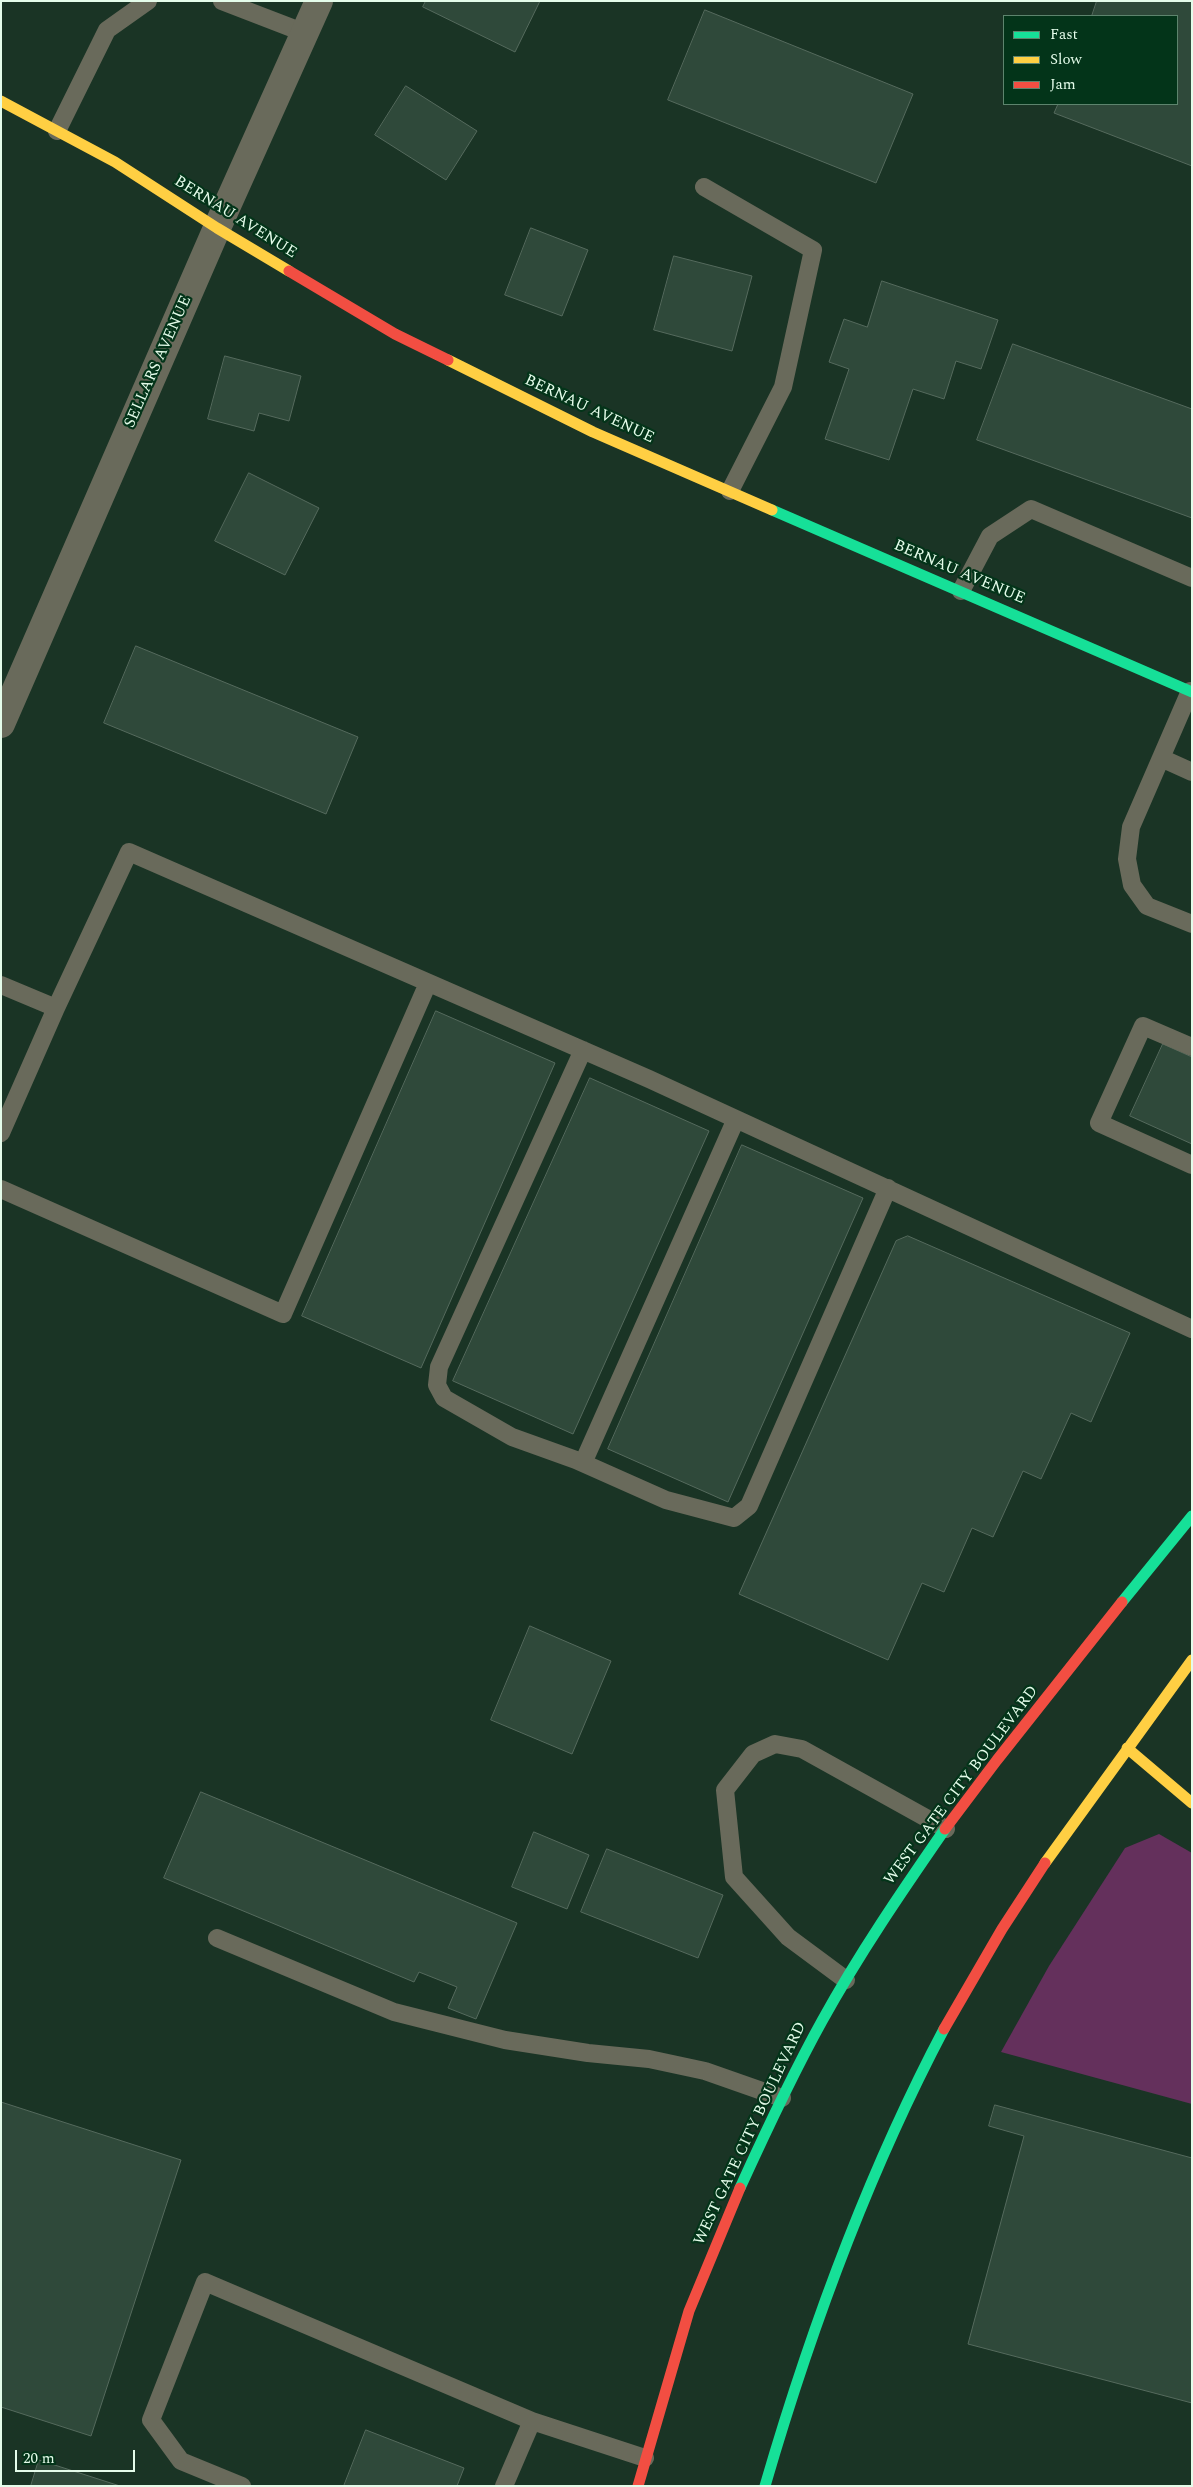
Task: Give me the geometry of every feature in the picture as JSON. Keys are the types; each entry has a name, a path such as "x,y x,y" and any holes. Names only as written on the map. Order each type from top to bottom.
{"main road":[{"name":"BERNAU AVENUE","path":"1,101 115,162 217,228 395,334 593,432 1191,691"},
{"name":"WEST GATE CITY BOULEVARD","path":"638,2486 682,2332 724,2223 782,2098 823,2018 885,1918 946,1829 1018,1734 1192,1516"},
{"path":"766,2486 804,2358 836,2265 877,2167 902,2115 982,1962 1034,1878 1192,1660"},
{"path":"1127,1748 1192,1803"}],"street":[{"name":"SELLARS AVENUE","path":"1,724 217,228 320,1"}],"lane":[{"path":"57,131 107,30 148,1"},
{"path":"222,1 305,33"},
{"path":"704,187 813,250 783,387 730,491"},
{"path":"960,592 990,536 1031,509 1192,578"},
{"path":"1191,691 1131,827 1127,859 1132,885 1148,906 1192,924"},
{"path":"1161,758 1192,772"},
{"path":"1,1133 56,1008 129,852 583,1050 1192,1328"},
{"path":"1,1189 283,1314 428,983"},
{"path":"1,985 56,1008"},
{"path":"1192,1046 1143,1026 1099,1123 1192,1164"},
{"path":"583,1050 439,1367 437,1385 444,1398 512,1437 583,1463 666,1500 734,1518 749,1506 888,1188"},
{"path":"583,1463 736,1119"},
{"path":"846,1980 788,1937 734,1877 725,1790 753,1754 775,1744 793,1747 802,1749 946,1829"},
{"path":"217,1938 394,2012 505,2040 588,2053 649,2059 705,2071 782,2098"},
{"path":"242,2486 181,2461 151,2420 205,2282 532,2421 645,2458"},
{"path":"504,2486 532,2421"}],"shaded area":[{"path":"1159,1834 1192,1853 1192,2104 1001,2052 1049,1966 1125,1848"}],"building":[{"path":"426,1 540,1 515,52 423,7"},
{"path":"1097,1 1192,1 1192,166 1054,113 1058,105 1178,105 1178,15 1092,15"},
{"path":"705,10 913,94 876,183 668,100"},
{"path":"406,86 477,131 446,180 375,135"},
{"path":"531,228 588,250 562,316 505,295"},
{"path":"674,256 752,276 732,351 654,330"},
{"path":"882,281 998,320 981,369 956,361 944,399 913,389 889,460 825,439 849,369 829,362 844,319 867,327"},
{"path":"1013,344 1192,409 1192,518 977,440"},
{"path":"225,356 301,376 289,421 259,413 254,431 208,419"},
{"path":"249,473 319,508 285,575 215,541"},
{"path":"136,646 358,737 326,814 104,723"},
{"path":"436,1011 555,1063 421,1368 302,1316"},
{"path":"1163,1044 1192,1057 1192,1144 1130,1116"},
{"path":"590,1078 709,1131 573,1434 453,1381"},
{"path":"742,1145 863,1198 728,1502 608,1449"},
{"path":"908,1236 1130,1333 1091,1422 1071,1413 1041,1479 1023,1471 993,1537 972,1528 944,1592 922,1583 888,1660 739,1594 896,1241"},
{"path":"530,1626 611,1661 572,1754 491,1720"},
{"path":"201,1792 517,1923 476,2019 448,2008 457,1987 419,1972 414,1982 164,1878"},
{"path":"534,1832 589,1855 567,1909 512,1887"},
{"path":"607,1849 723,1895 698,1958 581,1912"},
{"path":"1,2102 181,2160 91,2436 1,2407"},
{"path":"995,2105 1192,2158 1192,2403 968,2344 1024,2136 989,2126"},
{"path":"366,2430 464,2468 457,2486 344,2486"},
{"path":"39,2460 120,2486 31,2486"}],"traffic: fast":[{"path":"772,510 1192,692"},
{"path":"1122,1602 1192,1516"},
{"path":"740,2188 769,2124 836,1996 881,1923 945,1829"},
{"path":"765,2486 802,2368 843,2253 890,2140 944,2029"}],"traffic: slow":[{"path":"1,101 115,162 217,228 289,271"},
{"path":"448,360 593,432 772,510"},
{"path":"1045,1863 1192,1660"},
{"path":"1127,1748 1192,1803"}],"traffic: jam":[{"path":"289,271 395,334 448,360"},
{"path":"945,1829 1122,1602"},
{"path":"944,2029 1002,1929 1045,1863"},
{"path":"638,2486 689,2311 740,2188"}]}
